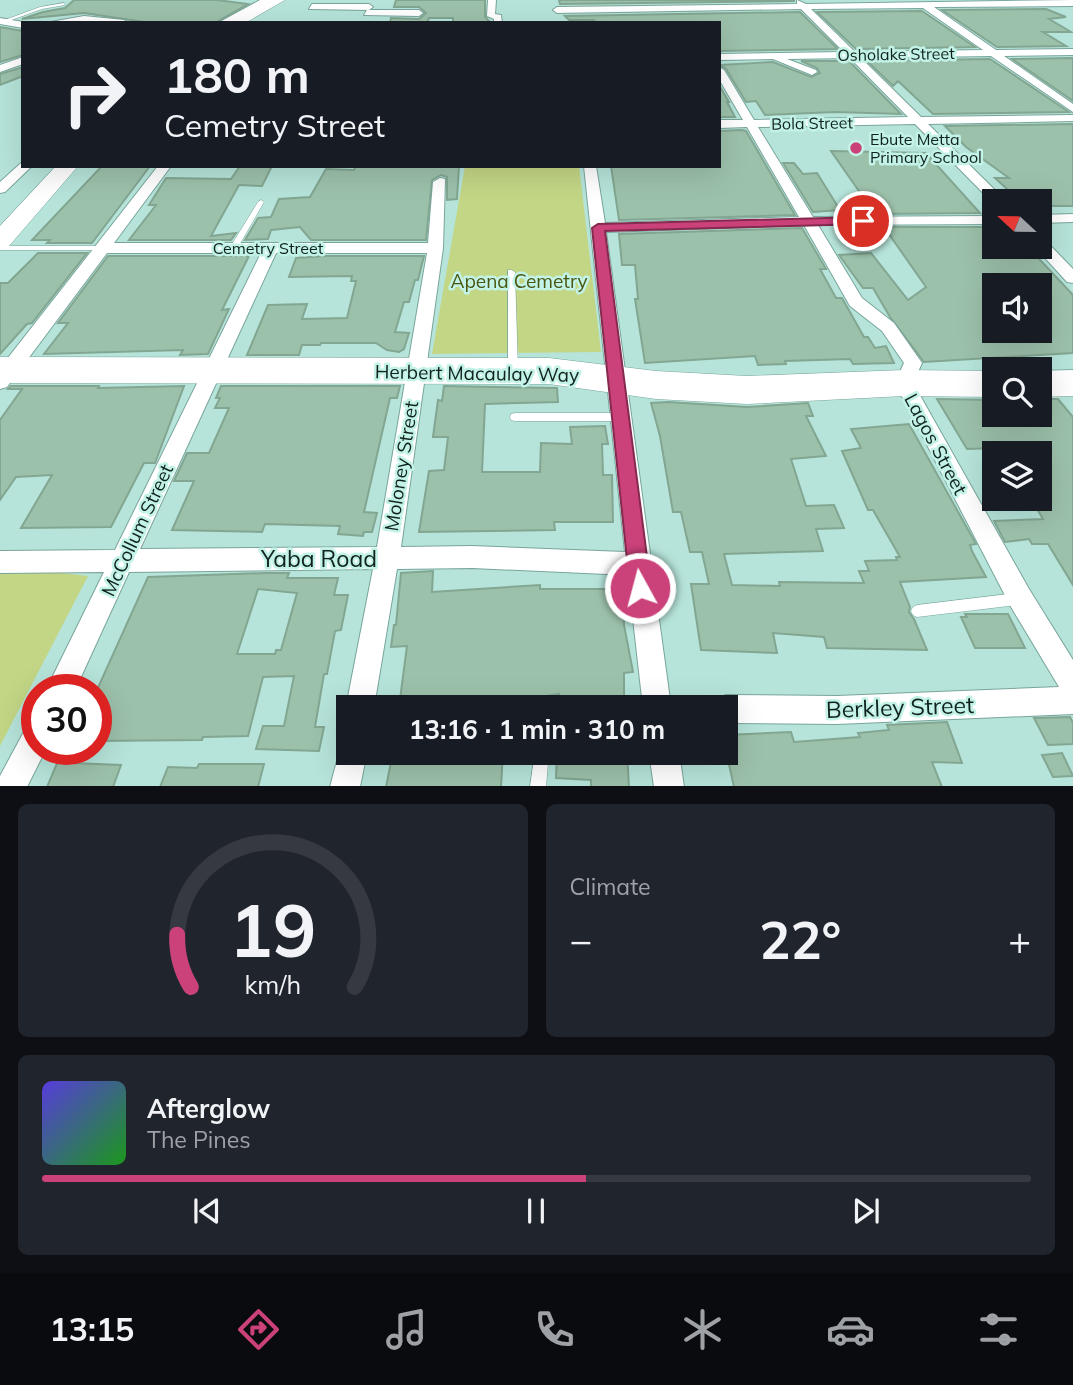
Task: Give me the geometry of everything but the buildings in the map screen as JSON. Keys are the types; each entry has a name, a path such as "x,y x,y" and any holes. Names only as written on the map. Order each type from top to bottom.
{"highway":[{"name":"Herbert Macaulay Way","path":"3,374 209,370 513,370 747,390 904,383 982,384"},
{"path":"1052,384 1073,383"}],"main road":[{"path":"237,21 278,0"},
{"path":"253,21 291,0"},
{"path":"0,215 44,168"},
{"path":"0,241 66,168"}],"street":[{"path":"226,21 266,0"},
{"path":"492,0 491,16 498,17 498,21"},
{"path":"922,2 1073,108"},
{"path":"1045,2 1071,16"},
{"path":"556,5 1073,3"},
{"path":"680,4 690,20"},
{"path":"800,4 987,189"},
{"path":"312,7 369,6 419,13"},
{"path":"2,21 21,25"},
{"path":"66,21 104,21"},
{"path":"0,35 21,25"},
{"name":"Osholake Street","path":"721,57 1073,52"},
{"path":"771,56 812,72"},
{"path":"0,69 21,61"},
{"name":"Lagos Street","path":"721,73 856,302 888,327 913,363 904,383 1020,598 1073,685"},
{"name":"Bola Street","path":"721,124 1073,118"},
{"path":"0,189 24,168"},
{"path":"3,374 163,168"},
{"path":"590,168 637,564 655,695"},
{"name":"Moloney Street","path":"362,695 387,558 435,248 440,182"},
{"path":"1052,219 1073,218"},
{"path":"598,228 808,221 982,220"},
{"name":"Cemetry Street","path":"102,248 435,248"},
{"path":"209,370 270,249"},
{"path":"1052,256 1073,278"},
{"name":"McCollum Street","path":"68,674 124,561 209,370"},
{"name":"Yaba Road","path":"0,562 472,557 637,564"},
{"name":"Berkley Street","path":"738,709 837,710 1073,700"},
{"path":"11,786 22,765"},
{"path":"345,786 349,765"},
{"path":"666,765 669,786"}],"lane":[{"path":"2,21 41,8 64,4"},
{"path":"233,249 261,202"},
{"path":"0,248 102,248"},
{"path":"511,272 513,370"},
{"path":"514,417 620,417"},
{"path":"917,611 1020,598"},
{"path":"538,786 540,765"}],"green space":[{"name":"Apena Cemetry","path":"465,168 579,168 601,352 432,354"},
{"path":"0,566 88,576 37,674 21,674 21,705 0,746"}],"place":[{"name":"Ebute Metta Primary School","path":"856,148"}],"route":[{"path":"640,588 598,228 863,221"}]}
